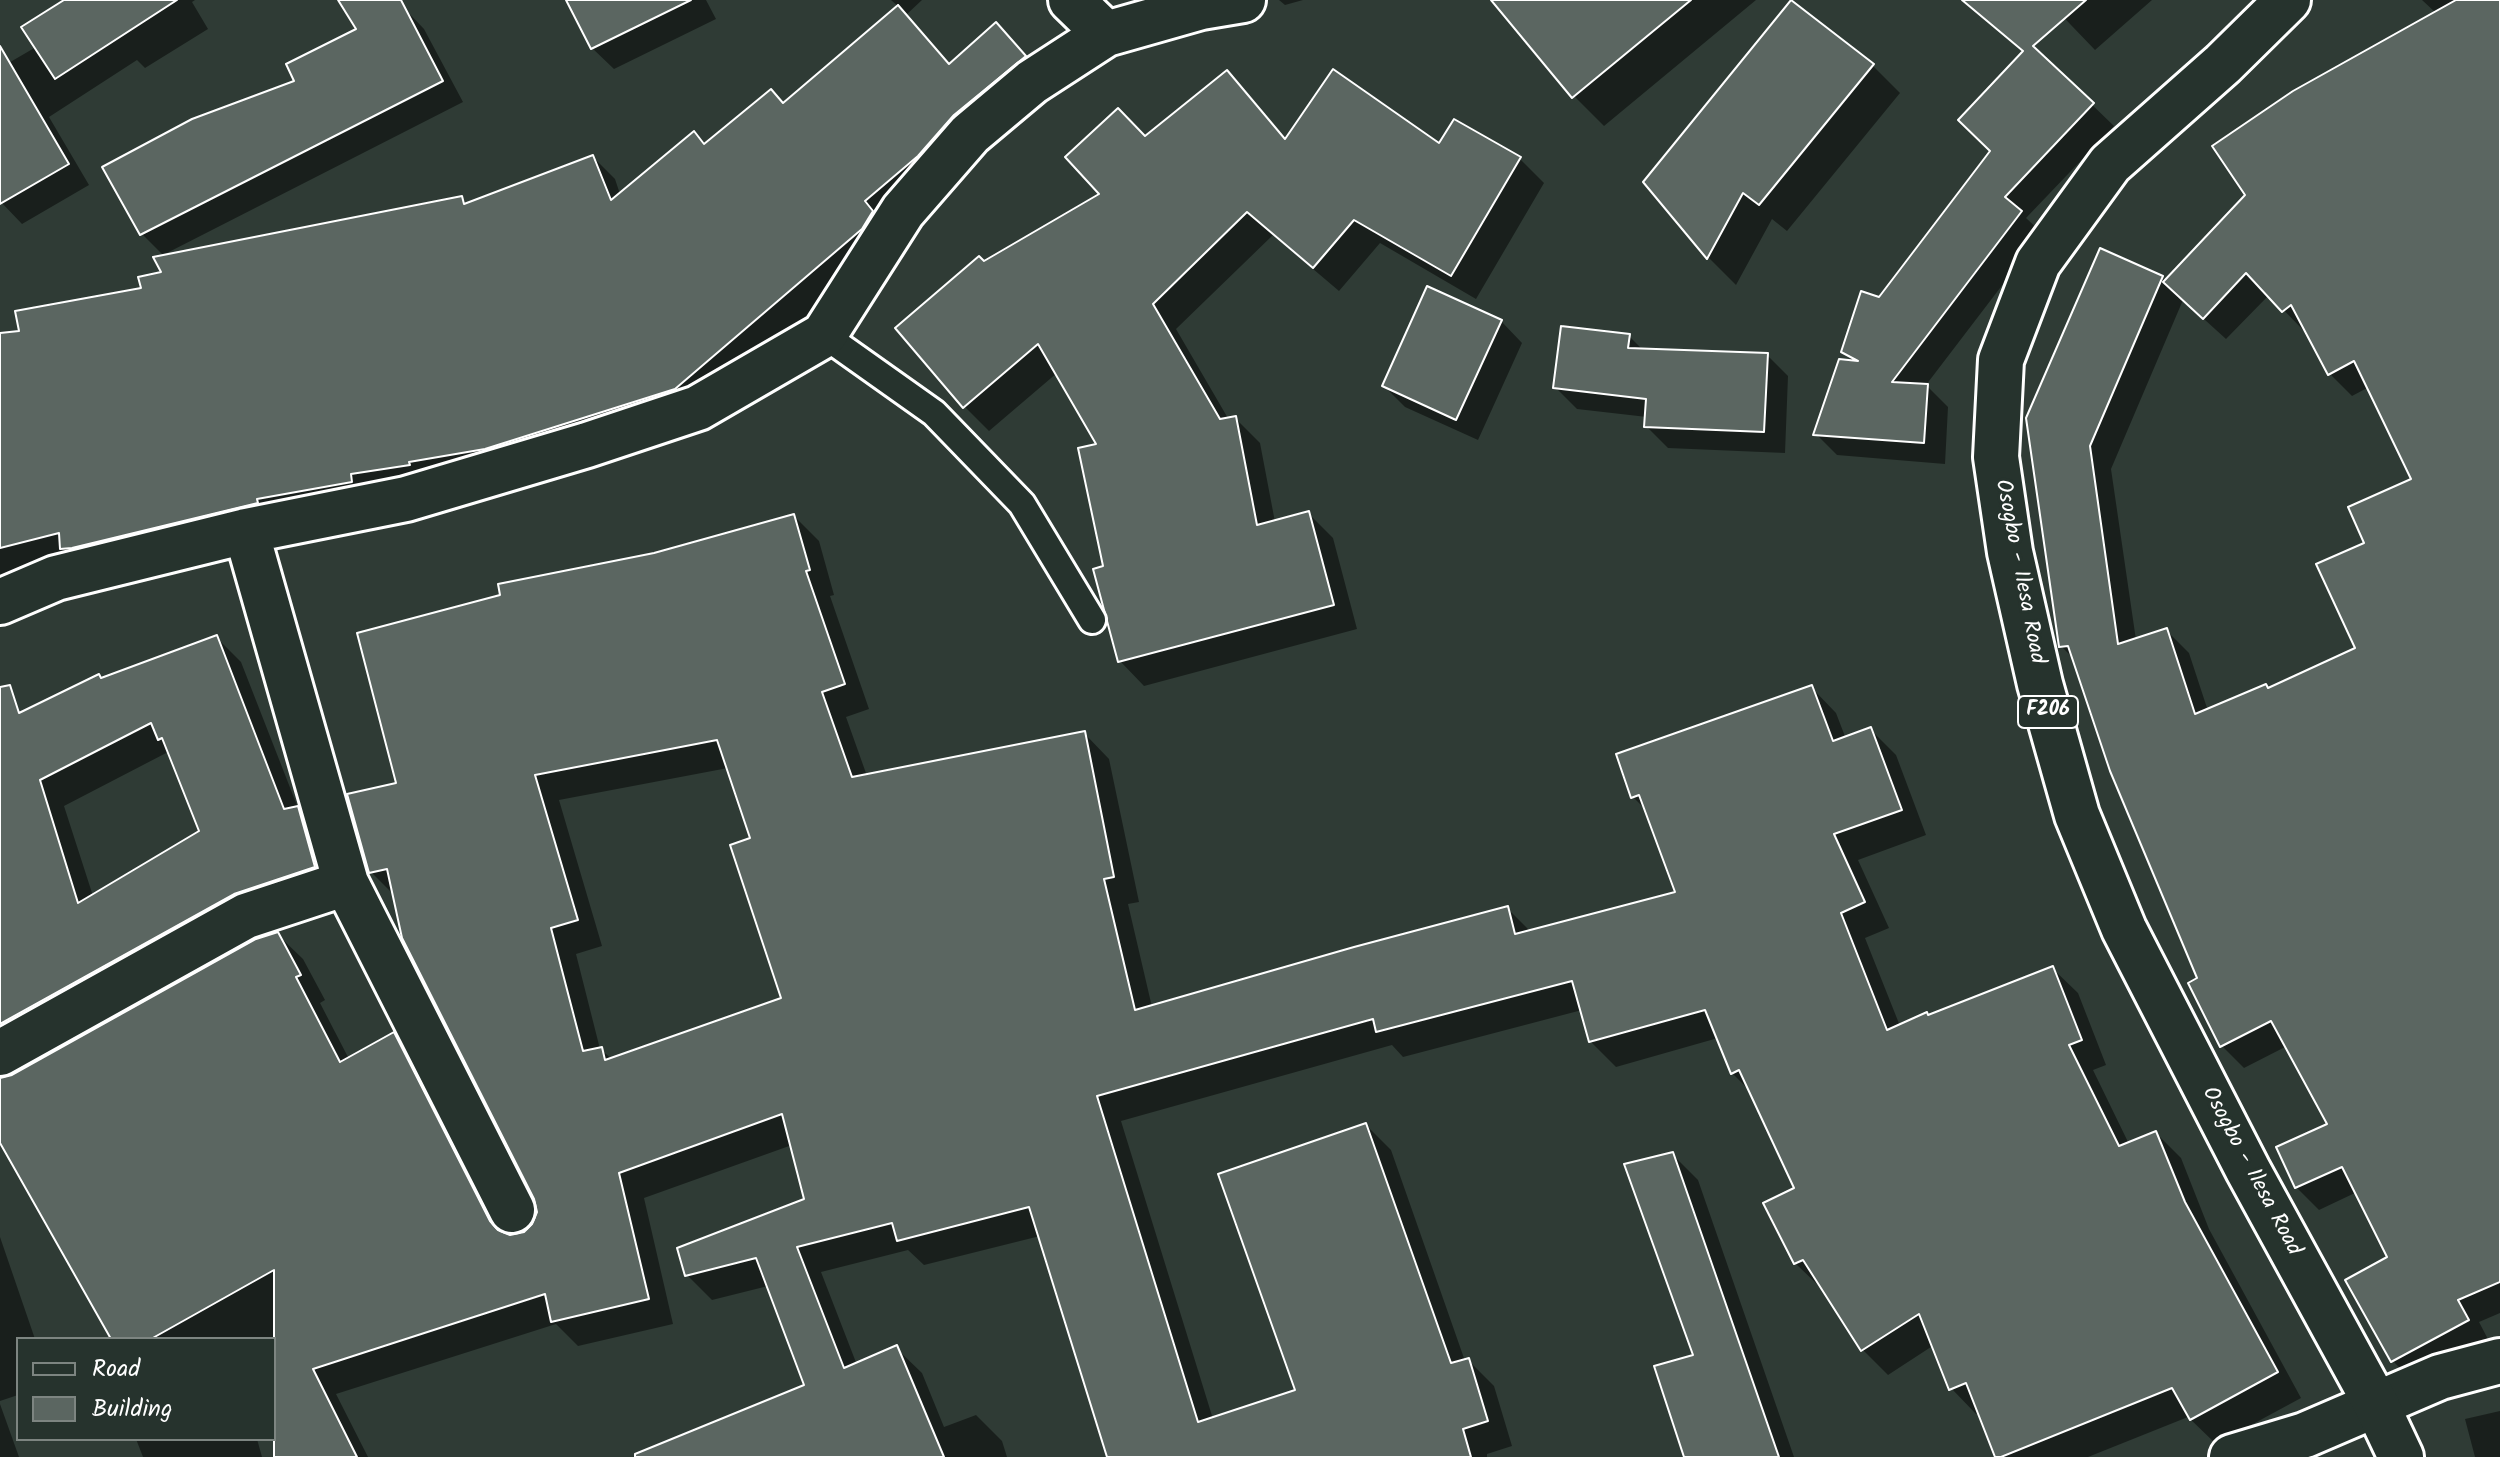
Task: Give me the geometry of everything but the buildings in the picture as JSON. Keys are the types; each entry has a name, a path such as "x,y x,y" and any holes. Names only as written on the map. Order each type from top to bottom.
{"street":[{"path":"1071,0 1106,34"},
{"path":"0,602 56,578 246,531 406,499 698,408 824,335 903,211 970,134 1032,82 1106,34 1201,7 1243,0"},
{"name":"Osogbo - Ilesa Road","path":"2288,0 2223,64 2110,164 2038,263 2001,360 1996,457 2010,552 2040,684 2077,815 2124,929 2248,1170 2376,1404 2401,1457"},
{"path":"246,531 346,883 512,1210"},
{"path":"0,1053 246,916 346,883"},
{"path":"2232,1457 2305,1435 2440,1377 2500,1361"}],"lane":[{"path":"824,335 934,413 1022,504 1092,620"}]}
